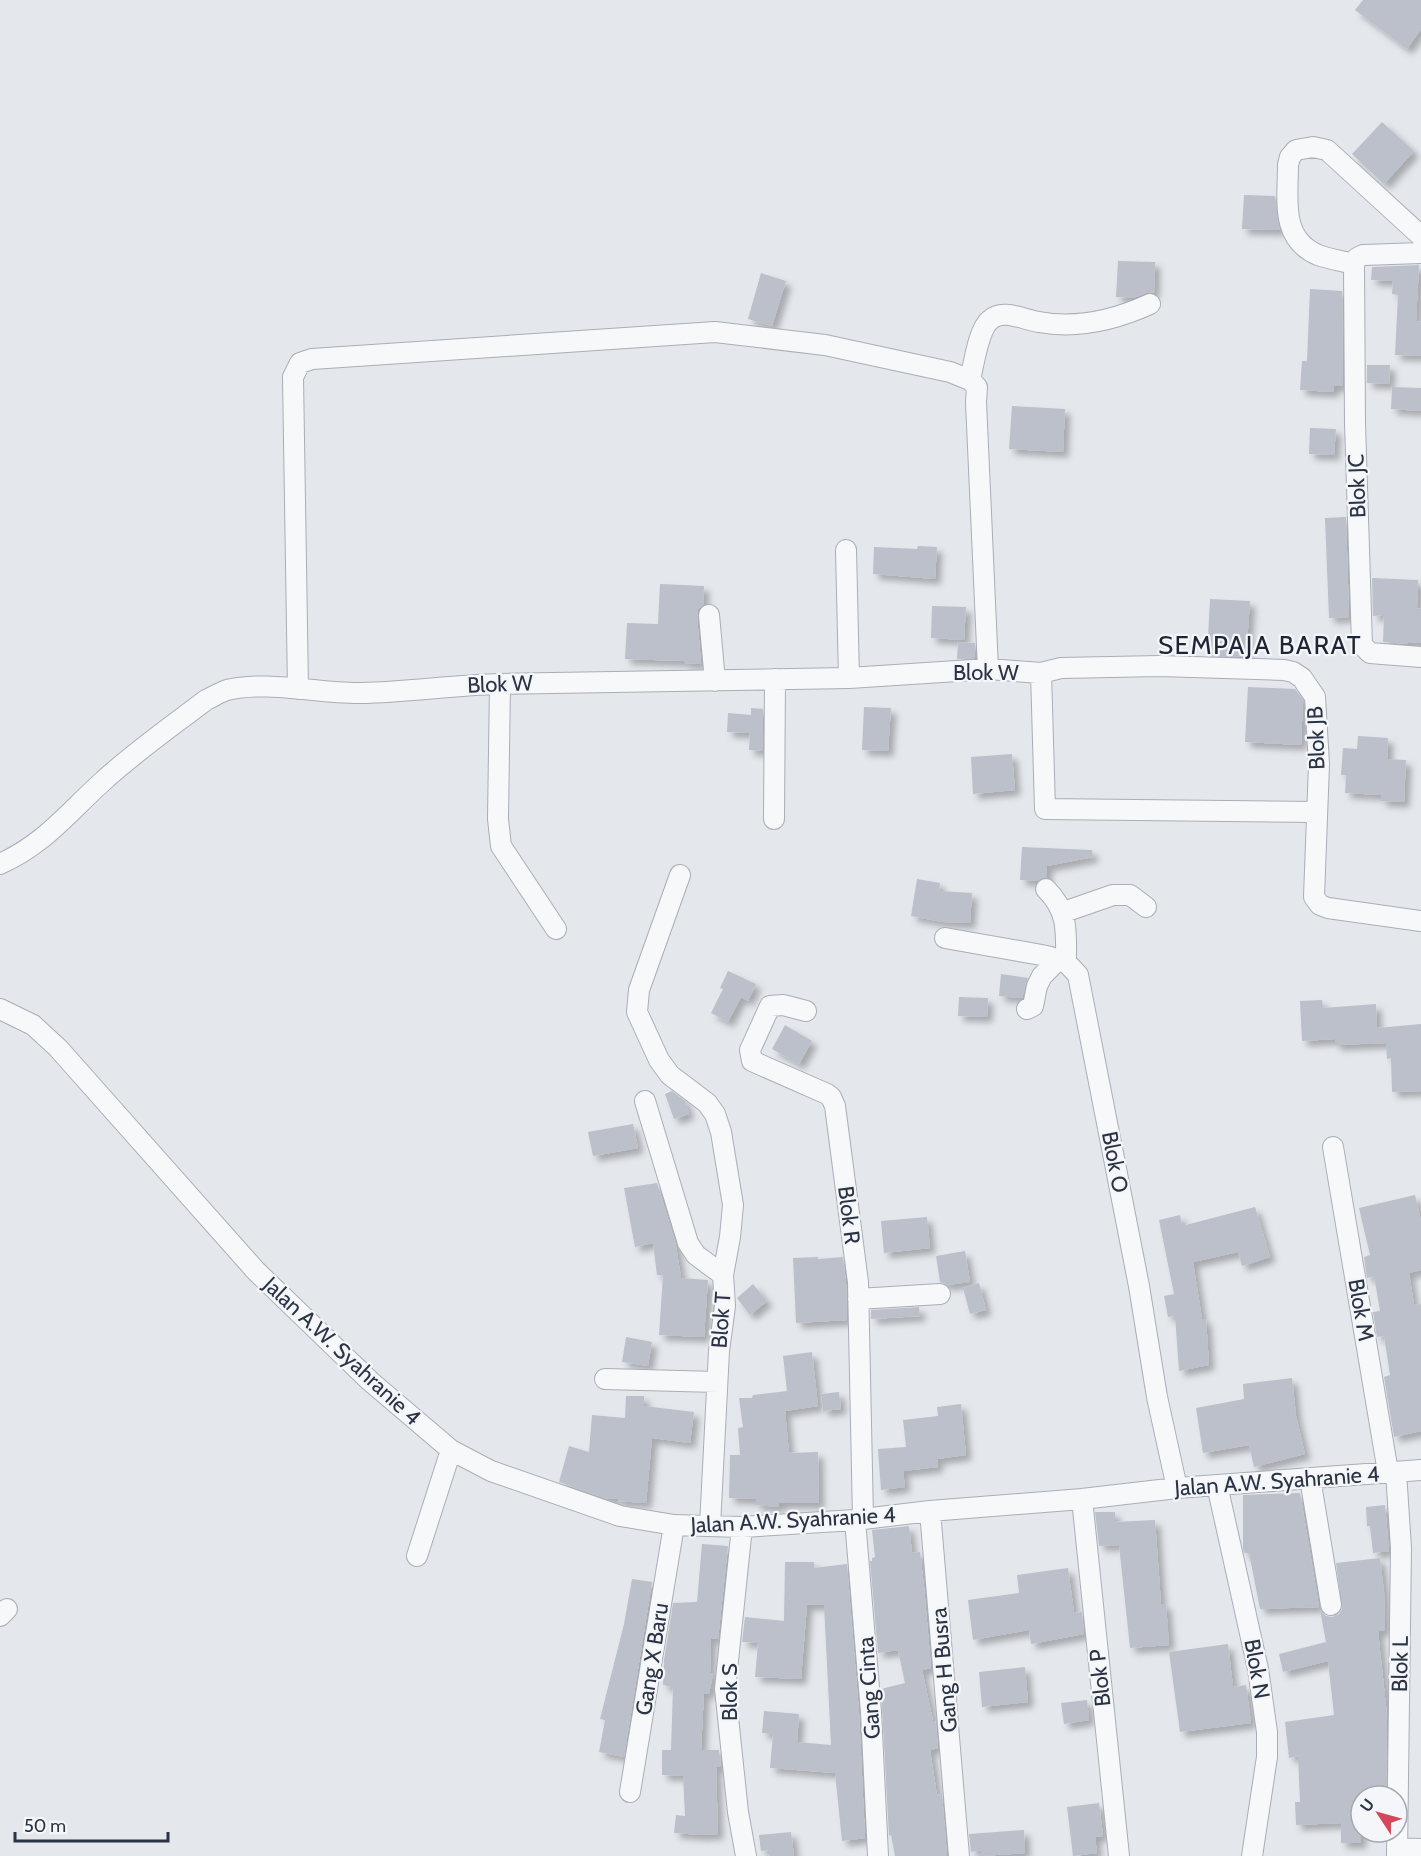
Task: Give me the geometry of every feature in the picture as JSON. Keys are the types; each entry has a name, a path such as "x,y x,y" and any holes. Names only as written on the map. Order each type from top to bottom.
{"street":[{"path":"1421,236 1327,150 1313,147 1296,150 1290,157 1287,219 1294,237 1315,254 1354,264 1357,258 1363,255 1421,253"},
{"name":"Blok JC","path":"1354,264 1355,423 1362,645 1370,653 1421,657"},
{"path":"970,380 983,330 991,319 1004,314 1039,323 1074,326 1125,315 1150,304"},
{"path":"298,689 293,377 300,363 715,332 825,345 950,372 970,380 977,387 988,669"},
{"path":"846,550 849,678"},
{"path":"709,615 715,681"},
{"name":"Blok JB","path":"1061,668 1160,666 1284,670 1293,672 1302,678 1315,697 1318,764 1314,897 1320,905 1421,921"},
{"name":"Blok W","path":"0,864 40,842 102,782 206,700 226,690 249,687 352,694 400,693 457,685 849,678 988,669 1041,673 1061,668"},
{"path":"1041,673 1045,809 1317,812"},
{"path":"774,819 775,679"},
{"path":"500,684 498,819 501,846 556,929"},
{"path":"680,875 639,990 638,1012 659,1060 670,1075 707,1103 715,1114 721,1132 733,1205 723,1275"},
{"path":"1027,1009 1033,1006 1036,986 1042,976 1062,961 1066,931 1064,912 1046,889"},
{"path":"1064,912 1113,896 1130,895 1146,907"},
{"path":"945,938 1062,961"},
{"name":"Blok O","path":"1062,961 1078,975 1139,1286 1157,1396 1177,1488"},
{"name":"Blok R","path":"806,1011 783,1005 770,1006 750,1050 750,1056 752,1061 831,1097 835,1106 858,1282 859,1519"},
{"name":"Jalan A.W. Syahranie 4","path":"0,1009 33,1025 58,1048 256,1271 370,1381 450,1450 491,1471 620,1516 674,1526 742,1527 859,1519 1177,1488 1421,1470"},
{"name":"Blok T","path":"645,1101 688,1243 696,1255 723,1275 725,1305 717,1382 710,1526"},
{"name":"Blok M","path":"1333,1147 1392,1472"},
{"path":"858,1299 940,1294"},
{"path":"605,1379 717,1382"},
{"path":"417,1556 450,1450"},
{"name":"Blok L","path":"1392,1472 1401,1548 1397,1852"},
{"path":"1310,1478 1331,1605"},
{"name":"Blok N","path":"1217,1485 1258,1669 1267,1732 1267,1757 1252,1856"},
{"name":"Blok P","path":"1082,1499 1119,1856"},
{"name":"Gang H Busra","path":"930,1511 960,1856"},
{"name":"Gang Cinta","path":"859,1519 872,1712 878,1856"},
{"name":"Gang X Baru","path":"630,1792 674,1526"},
{"name":"Blok S","path":"742,1527 725,1689 738,1812 746,1856"},
{"path":"1397,1852 1421,1849"}],"building":[{"path":"1363,0 1421,0 1421,29 1407,49 1355,10"},
{"path":"1382,122 1414,151 1384,184 1352,154"},
{"path":"1244,195 1275,196 1280,230 1242,229"},
{"path":"1118,261 1155,262 1154,293 1146,293 1133,298 1116,297"},
{"path":"1419,265 1416,321 1421,322 1421,356 1395,355 1398,295 1392,294 1393,281 1371,280 1372,267"},
{"path":"761,273 786,281 772,326 748,319"},
{"path":"1310,289 1342,291 1343,386 1334,386 1333,392 1300,390 1302,361 1307,361"},
{"path":"1367,365 1390,365 1389,384 1367,383"},
{"path":"1392,387 1421,388 1421,411 1391,409"},
{"path":"1012,406 1065,409 1063,452 1009,449"},
{"path":"1310,428 1336,429 1334,455 1309,454"},
{"path":"1346,517 1349,617 1329,618 1325,518"},
{"path":"918,546 937,547 935,579 873,574 874,547 917,549"},
{"path":"1372,578 1418,580 1417,608 1421,609 1421,643 1383,642 1384,615 1373,616"},
{"path":"660,584 704,586 703,605 698,609 697,616 701,664 684,663 684,661 625,659 627,623 658,624"},
{"path":"1210,599 1250,601 1246,657 1207,656"},
{"path":"932,606 966,607 964,640 931,638"},
{"path":"958,642 975,643 975,658 957,659"},
{"path":"1248,687 1295,689 1303,700 1301,745 1245,742"},
{"path":"864,707 891,708 888,751 862,750"},
{"path":"751,708 763,709 762,751 749,750 750,733 727,732 728,713 751,715"},
{"path":"1358,736 1388,738 1387,759 1406,760 1404,802 1381,801 1381,795 1345,793 1346,775 1341,775 1343,748 1357,749"},
{"path":"1012,754 1015,790 973,794 971,757"},
{"path":"1022,847 1092,850 1093,857 1047,866 1047,877 1037,881 1020,880"},
{"path":"917,879 940,883 939,891 972,893 970,923 943,922 911,916"},
{"path":"728,971 756,984 748,1001 741,997 728,1022 711,1013 723,989 720,988"},
{"path":"1001,974 1028,978 1022,998 999,996"},
{"path":"959,997 988,998 987,1017 958,1016"},
{"path":"1322,1000 1323,1008 1376,1004 1377,1028 1421,1024 1421,1091 1392,1092 1391,1058 1387,1059 1386,1043 1335,1045 1335,1039 1302,1041 1300,1001"},
{"path":"785,1025 812,1041 799,1064 772,1049"},
{"path":"672,1091 685,1101 689,1114 674,1119 665,1094"},
{"path":"633,1124 638,1148 593,1156 588,1132"},
{"path":"657,1183 676,1246 681,1278 708,1280 704,1337 659,1335 663,1275 657,1275 653,1243 635,1247 624,1188"},
{"path":"1415,1195 1421,1222 1421,1270 1409,1273 1414,1305 1421,1304 1421,1431 1394,1437 1384,1377 1390,1375 1384,1336 1377,1337 1373,1312 1380,1311 1374,1276 1367,1278 1364,1257 1370,1255 1359,1208"},
{"path":"1255,1207 1270,1257 1242,1266 1238,1252 1193,1262 1202,1319 1206,1319 1209,1365 1179,1371 1175,1316 1168,1317 1164,1296 1174,1294 1159,1220 1180,1215 1182,1226"},
{"path":"927,1217 930,1248 884,1253 881,1221"},
{"path":"965,1251 970,1282 948,1285 940,1282 936,1256"},
{"path":"818,1257 818,1259 843,1257 847,1320 796,1323 793,1258"},
{"path":"979,1283 986,1310 970,1314 963,1288"},
{"path":"753,1284 767,1301 750,1315 737,1298"},
{"path":"919,1307 920,1316 871,1319 871,1310"},
{"path":"626,1337 652,1342 648,1366 622,1362"},
{"path":"812,1352 818,1406 785,1411 789,1453 818,1452 819,1503 779,1503 779,1507 756,1505 756,1499 729,1498 730,1455 740,1455 738,1428 743,1427 739,1398 752,1398 753,1395 787,1391 783,1356"},
{"path":"1292,1378 1296,1416 1305,1454 1254,1467 1249,1445 1203,1453 1196,1408 1244,1399 1243,1384"},
{"path":"839,1392 841,1409 823,1411 821,1394"},
{"path":"626,1396 644,1396 644,1406 694,1412 690,1443 652,1438 646,1503 618,1501 619,1498 608,1499 559,1482 569,1446 589,1452 592,1415 625,1418"},
{"path":"961,1404 966,1455 937,1459 938,1467 903,1471 905,1487 881,1490 878,1449 906,1447 903,1420 938,1416 937,1407"},
{"path":"1300,1493 1319,1607 1260,1609 1249,1553 1244,1553 1243,1548 1243,1495"},
{"path":"1385,1505 1389,1551 1373,1553 1370,1526 1367,1526 1366,1507"},
{"path":"1095,1512 1115,1512 1115,1522 1155,1520 1161,1604 1166,1604 1169,1645 1130,1648 1119,1545 1099,1546"},
{"path":"909,1526 912,1553 920,1552 931,1668 922,1670 933,1721 936,1725 938,1748 930,1750 937,1795 942,1794 947,1856 895,1856 891,1835 889,1836 881,1689 905,1683 898,1650 878,1653 870,1561 875,1557 872,1530"},
{"path":"702,1544 728,1546 718,1639 711,1638 710,1673 713,1674 709,1694 704,1693 701,1750 719,1750 721,1767 716,1767 718,1834 703,1835 674,1833 676,1815 685,1816 683,1776 662,1775 662,1750 671,1750 673,1687 663,1685 664,1660 673,1603 697,1602"},
{"path":"1380,1558 1384,1592 1385,1631 1378,1631 1387,1716 1386,1784 1349,1784 1349,1843 1341,1843 1341,1823 1296,1825 1295,1802 1300,1802 1298,1756 1289,1758 1285,1722 1334,1715 1328,1661 1283,1672 1279,1654 1326,1642 1320,1610 1326,1616 1332,1617 1339,1614 1342,1609 1336,1563"},
{"path":"785,1562 814,1562 814,1568 847,1564 859,1713 865,1838 842,1841 835,1773 770,1768 773,1734 762,1733 764,1711 799,1714 797,1742 831,1745 824,1605 807,1605 801,1679 755,1677 758,1643 742,1642 745,1617 784,1621"},
{"path":"1068,1568 1074,1613 1082,1612 1084,1634 1031,1644 1029,1630 973,1640 968,1600 1019,1593 1017,1575"},
{"path":"632,1579 652,1582 624,1757 599,1752 605,1720 600,1719 624,1624"},
{"path":"1228,1644 1233,1687 1246,1685 1251,1723 1180,1732 1169,1652"},
{"path":"1025,1667 1028,1702 982,1707 979,1672"},
{"path":"1087,1700 1089,1720 1064,1724 1061,1703"},
{"path":"1099,1803 1103,1836 1095,1837 1097,1853 1073,1856 1067,1807"},
{"path":"1024,1830 1025,1853 981,1856 981,1850 971,1852 969,1834"},
{"path":"791,1832 794,1856 769,1856 769,1850 761,1851 759,1835"}],"district":[{"name":"SEMPAJA BARAT","path":"1260,645"}]}
